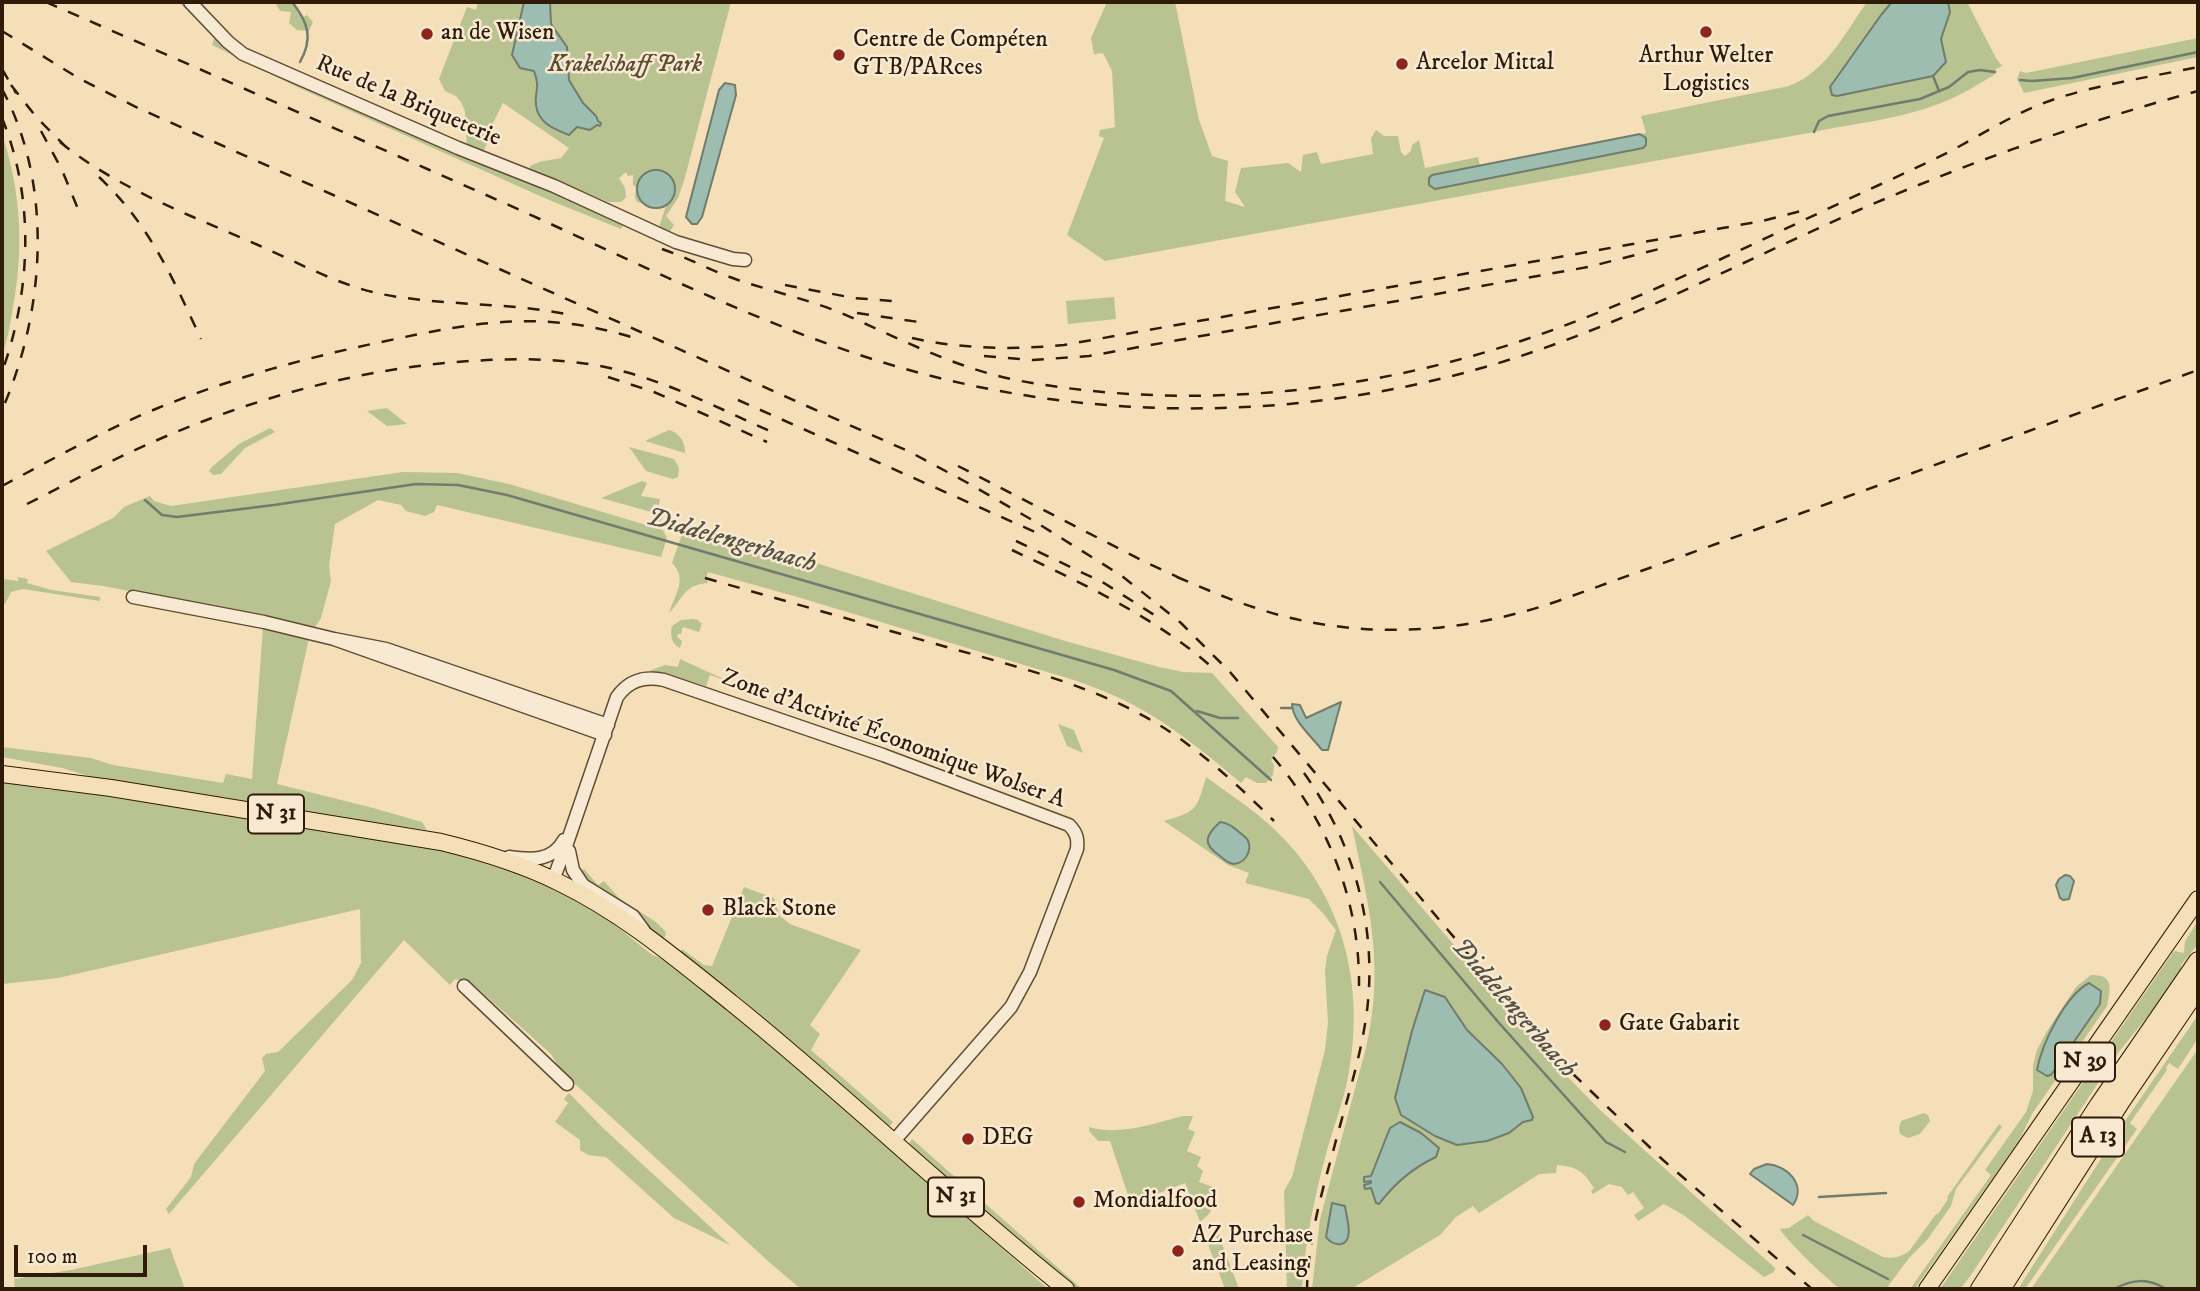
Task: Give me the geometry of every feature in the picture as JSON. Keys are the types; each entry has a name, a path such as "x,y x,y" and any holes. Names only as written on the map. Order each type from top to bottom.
{"highway":[{"name":"A 13","path":"1967,1289 2195,975"},
{"name":"A 13","path":"2001,1289 2121,1101 2195,975"},
{"name":"A 13","path":"1980,1289 2099,1105"}],"main road":[{"name":"N 31","path":"2,765 61,775 111,788"},
{"name":"N 31","path":"2,774 111,788 416,837 488,854 555,881 610,911 648,937 796,1055 1019,1252 1066,1289"},
{"name":"N 39","path":"1927,1289 2198,899"},
{"name":"N 31","path":"1019,1252 1055,1289"}],"street":[{"name":"Rue de la Briqueterie","path":"190,2 243,54 458,148 554,186 676,242 745,260"},
{"path":"133,597 386,649 604,731 613,727 569,851 555,881"},
{"name":"Zone d'Activité Économique Wolser A","path":"555,881 617,696 624,687 649,677 883,755 1069,825 1078,839 1077,849 1030,972 1011,1007 893,1142"},
{"path":"488,854 532,860 546,857 559,849 604,731"},
{"path":"569,851 573,870 583,885 633,916 648,937"},
{"path":"464,986 567,1084"}],"green space":[{"path":"179,2 184,2 225,45 621,220 621,229 549,200 295,86 212,45 215,36"},
{"path":"275,2 292,2 302,18 307,15 313,22 309,31 297,30 289,23 291,12 280,11"},
{"name":"Krakelshaff Park","path":"478,2 731,2 684,181 678,198 666,216 674,225 668,234 659,227 666,206 660,208 637,202 633,175 628,176 626,172 619,178 625,188 626,197 621,202 608,202 536,171 530,171 530,166 539,162 561,158 569,148 503,103 485,139 488,141 483,152 467,146 465,111 456,96 445,91 439,79 467,7 476,10"},
{"path":"1107,2 1175,2 1199,120 1212,156 1228,161 1225,201 1245,207 1235,192 1241,168 1288,163 1301,172 1303,155 1317,152 1321,164 1373,154 1371,138 1376,130 1384,136 1398,136 1401,152 1405,156 1419,140 1425,168 1478,157 1480,166 1432,175 1428,181 1644,136 1640,134 1646,133 1641,116 1789,86 1802,80 1834,50 1867,2 1892,2 1830,87 1946,62 1941,39 1950,12 1948,2 1967,2 2002,66 1996,69 1994,75 1955,97 1894,117 1105,261 1067,235 1104,138 1099,136 1100,130 1115,127 1112,71 1103,53 1094,54 1091,38"},
{"path":"2198,38 2198,57 2024,93 2017,79 2020,71 2026,73"},
{"path":"2,134 17,199 19,263 9,331 2,355"},
{"path":"1114,297 1116,319 1068,324 1066,301"},
{"path":"387,408 407,424 387,426 367,411"},
{"path":"270,428 275,432 245,448 221,474 213,475 209,471 239,444"},
{"path":"669,430 681,438 685,453 645,441"},
{"path":"629,447 674,459 679,468 678,477 673,479 646,471"},
{"path":"403,472 457,473 509,484 663,530 667,538 661,557 437,505 434,512 425,516 406,511 401,505 378,500 335,524 329,566 331,581 321,618 315,627 71,582 46,551 113,518 124,507 150,496 154,501 171,506"},
{"path":"642,481 647,483 641,496 660,499 659,505 654,504 653,508 664,513 659,526 654,524 655,513 601,498"},
{"path":"690,531 768,548 1065,641 1159,667 1183,672 1212,673 1278,747 1271,760 1274,765 1273,775 1266,783 1257,783 1246,777 1241,783 1149,714 1115,696 1079,682 708,572 708,583 688,590 669,613 680,581 677,569 672,563 682,534"},
{"path":"2,575 3,579 28,579 27,583 52,590 100,597 100,601 23,589 11,592 5,604 2,603"},
{"path":"692,619 702,623 699,632 683,627 677,637 682,641 680,648 672,638 672,626 681,620"},
{"path":"263,627 309,638 277,784 422,822 427,830 111,783 62,768 2,757 2,747 91,758 113,765 223,783 226,774 252,779"},
{"path":"680,659 732,683 710,675 706,686 666,673 665,676 649,671 665,665 678,667"},
{"path":"1058,724 1074,730 1083,753 1067,746"},
{"path":"1206,777 1266,822 1298,855 1317,882 1332,912 1344,943 1351,975 1353,1043 1348,1077 1314,1204 1302,1289 1287,1289 1284,1191 1292,1177 1325,1050 1328,1023 1325,970 1336,930 1309,899 1245,883 1249,873 1228,865 1164,821 1194,808"},
{"path":"2,781 396,841 447,852 515,873 560,892 610,921 651,954 671,963 750,1026 1048,1289 801,1289 561,1071 551,1054 474,985 455,979 450,985 404,940 169,1214 166,1209 191,1177 194,1164 265,1071 262,1058 266,1054 278,1052 352,980 361,963 360,909 58,978 2,984"},
{"path":"1352,826 1561,1070 1600,1110 1775,1268 1774,1272 1764,1277 1685,1216 1664,1204 1638,1221 1634,1215 1644,1208 1633,1192 1628,1195 1622,1187 1609,1184 1593,1194 1591,1191 1594,1188 1583,1174 1570,1167 1557,1165 1556,1173 1539,1174 1479,1213 1473,1206 1456,1217 1440,1235 1351,1289 1312,1289 1320,1219 1372,1018 1372,936","holes":["1425,990 1445,997 1467,1030 1502,1064 1521,1088 1532,1120 1523,1122 1395,1098","1436,1157 1404,1177 1379,1204 1371,1188 1373,1167"]},
{"path":"584,869 598,885 604,881 619,898 656,922 666,932 665,937 662,938 586,883 579,873"},
{"path":"744,887 774,898 780,916 790,924 861,950 810,1025 820,1034 811,1050 893,1122 889,1127 736,994 680,952 682,949 704,965 712,966"},
{"path":"2198,921 2198,944 2151,1012 2118,1053 1971,1275 1960,1289 1940,1289 2174,951 2184,953 2185,941"},
{"path":"2091,975 2099,975 2107,980 2110,989 2107,1006 2032,1114 2020,1139 1916,1287 1910,1289 1991,1175 1985,1170 2026,1112 2033,1091 2033,1065 2037,1050 2076,987"},
{"path":"2198,1015 2198,1038 2178,1069 2169,1063 2167,1070 2130,1123 2137,1129 2025,1289 2018,1289 2125,1121"},
{"path":"2198,1049 2198,1289 2031,1289"},
{"path":"569,1093 603,1128 730,1245 674,1218 606,1157 588,1155 580,1150 580,1140 555,1122 568,1103 564,1099"},
{"path":"1924,1113 1930,1121 1920,1134 1908,1138 1900,1134 1901,1121"},
{"path":"1193,1116 1188,1129 1195,1132 1187,1151 1201,1157 1197,1166 1203,1171 1199,1182 1213,1187 1207,1202 1212,1208 1200,1222 1185,1183 1131,1204 1110,1141 1098,1141 1089,1131 1089,1127 1124,1130"},
{"path":"1999,1124 2002,1127 1956,1189 1951,1206 1886,1289 1842,1289 1820,1272 1780,1229 1789,1228 1808,1215 1814,1221 1883,1257 1894,1258 1904,1254 1938,1214"},
{"path":"912,1139 1082,1289 1072,1289 908,1145"},
{"path":"1218,1233 1239,1289 1225,1289 1206,1239"},
{"path":"170,1248 185,1289 15,1289 14,1279 71,1270"}],"shaded area":[{"path":"524,2 550,2 551,24 567,47 569,80 583,103 601,123 600,126 590,130 577,127 569,135 543,121 537,111 537,82 534,71 520,68 512,55"},
{"path":"1892,2 1948,2 1950,12 1941,39 1946,62 1933,76 1832,95 1830,87"},
{"path":"725,83 735,85 736,95 702,217 697,224 692,224 686,217 719,90"},
{"path":"1640,134 1646,138 1643,148 1435,189 1429,185 1432,175"},
{"path":"656,170 669,176 675,189 669,202 656,208 643,202 637,189 643,176"},
{"path":"1341,702 1328,750 1322,750 1295,716 1292,704 1300,705 1306,718"},
{"path":"1220,822 1230,825 1247,839 1248,853 1239,863 1228,862 1208,844 1211,832"},
{"path":"2065,875 2074,881 2069,899 2063,900 2056,885"},
{"path":"2089,983 2101,991 2100,1004 2051,1075 2047,1076 2037,1070 2049,1034 2071,998"},
{"path":"1425,990 1445,997 1467,1030 1502,1064 1521,1088 1532,1120 1487,1141 1457,1145 1435,1136 1401,1115 1395,1098"},
{"path":"1400,1122 1421,1133 1439,1148 1436,1157 1404,1177 1379,1204 1376,1203 1371,1188 1365,1189 1364,1185 1371,1181 1364,1182 1364,1177 1371,1176 1390,1128"},
{"path":"1767,1164 1781,1168 1793,1177 1798,1190 1793,1205 1750,1174 1754,1169"},
{"path":"1332,1203 1345,1206 1349,1233 1348,1238 1341,1244 1336,1244 1326,1237"}],"waterway":[{"path":"292,2 302,17 308,38 300,62"},
{"path":"2020,80 2072,78 2198,52"},
{"path":"1814,132 1819,121 1828,116 1920,99 1949,87 1968,72 1995,72"},
{"path":"1933,76 1939,91"},
{"name":"Diddelengerbaach","path":"145,500 162,515 177,517 416,484 458,485 507,495 1114,670 1171,691 1271,780"},
{"path":"1281,708 1292,708"},
{"path":"1197,711 1220,718 1238,718"},
{"name":"Diddelengerbaach","path":"1380,882 1499,1023 1606,1142 1625,1152"},
{"path":"1819,1197 1886,1193"},
{"name":"Diddelengerbaach","path":"1803,1235 1888,1279"},
{"path":"2114,1289 2140,1281 2166,1289"}],"railway":[{"path":"46,2 693,289 824,343 945,379 1023,395 1101,405 1180,408 1259,406 1337,398 1415,385 1492,365 1629,315 1852,213 1937,178 2066,131 2198,91"},
{"path":"2,31 80,79 138,108 910,452 1034,521 1122,576 1181,623 1230,672 1523,1019 1573,1074 1663,1160 1812,1289"},
{"path":"662,249 738,280 839,312 951,361 1021,381 1084,390 1210,396 1337,385 1461,359 1567,325 1746,247 1930,161 2042,103 2090,89 2198,67"},
{"path":"2,69 16,93"},
{"path":"11,85 37,118 68,149"},
{"path":"2,89 19,127 30,166 38,249 35,291 27,332 2,410"},
{"path":"2,118 20,180 25,245 19,310 2,372"},
{"path":"41,131 62,170 78,209"},
{"path":"60,142 106,174 155,200 349,285 404,298 566,314"},
{"path":"99,177 117,195 146,233 201,339"},
{"path":"912,338 988,348 1064,345 1762,221 1805,210"},
{"path":"984,356 1033,360 1089,356 1588,267 1663,248"},
{"path":"785,285 854,298 893,301"},
{"path":"857,313 919,322"},
{"path":"2,486 98,435 158,408 270,369 328,354 449,329 508,322 568,324 631,337"},
{"path":"27,504 146,445 259,402 298,390 376,373 456,362 536,360 575,362 614,369 674,389 772,432"},
{"path":"1177,577 1262,610 1337,626 1411,630 1485,621 1558,601 2198,370"},
{"path":"608,377 654,392 767,442"},
{"path":"738,400 1035,532"},
{"path":"958,466 1184,580"},
{"path":"1016,541 1104,583 1159,618"},
{"path":"1012,550 1144,618 1193,651 1215,670"},
{"path":"705,578 1018,667 1099,695 1151,720 1184,742 1231,779 1274,821"},
{"path":"1273,757 1310,808 1337,864 1354,924 1359,986"},
{"path":"1304,773 1338,832 1351,863 1360,895 1369,962 1364,1030 1316,1218 1307,1289"}],"place":[{"name":"Arthur Welter Logistics","path":"1706,32"},
{"name":"an de Wisen","path":"427,34"},
{"name":"Centre de Compéten GTB/PARces","path":"839,55"},
{"name":"Arcelor Mittal","path":"1402,64"},
{"name":"Black Stone","path":"708,910"},
{"name":"Gate Gabarit","path":"1605,1025"},
{"name":"DEG","path":"968,1139"},
{"name":"Mondialfood","path":"1079,1202"},
{"name":"AZ Purchase and Leasing","path":"1178,1251"}]}
